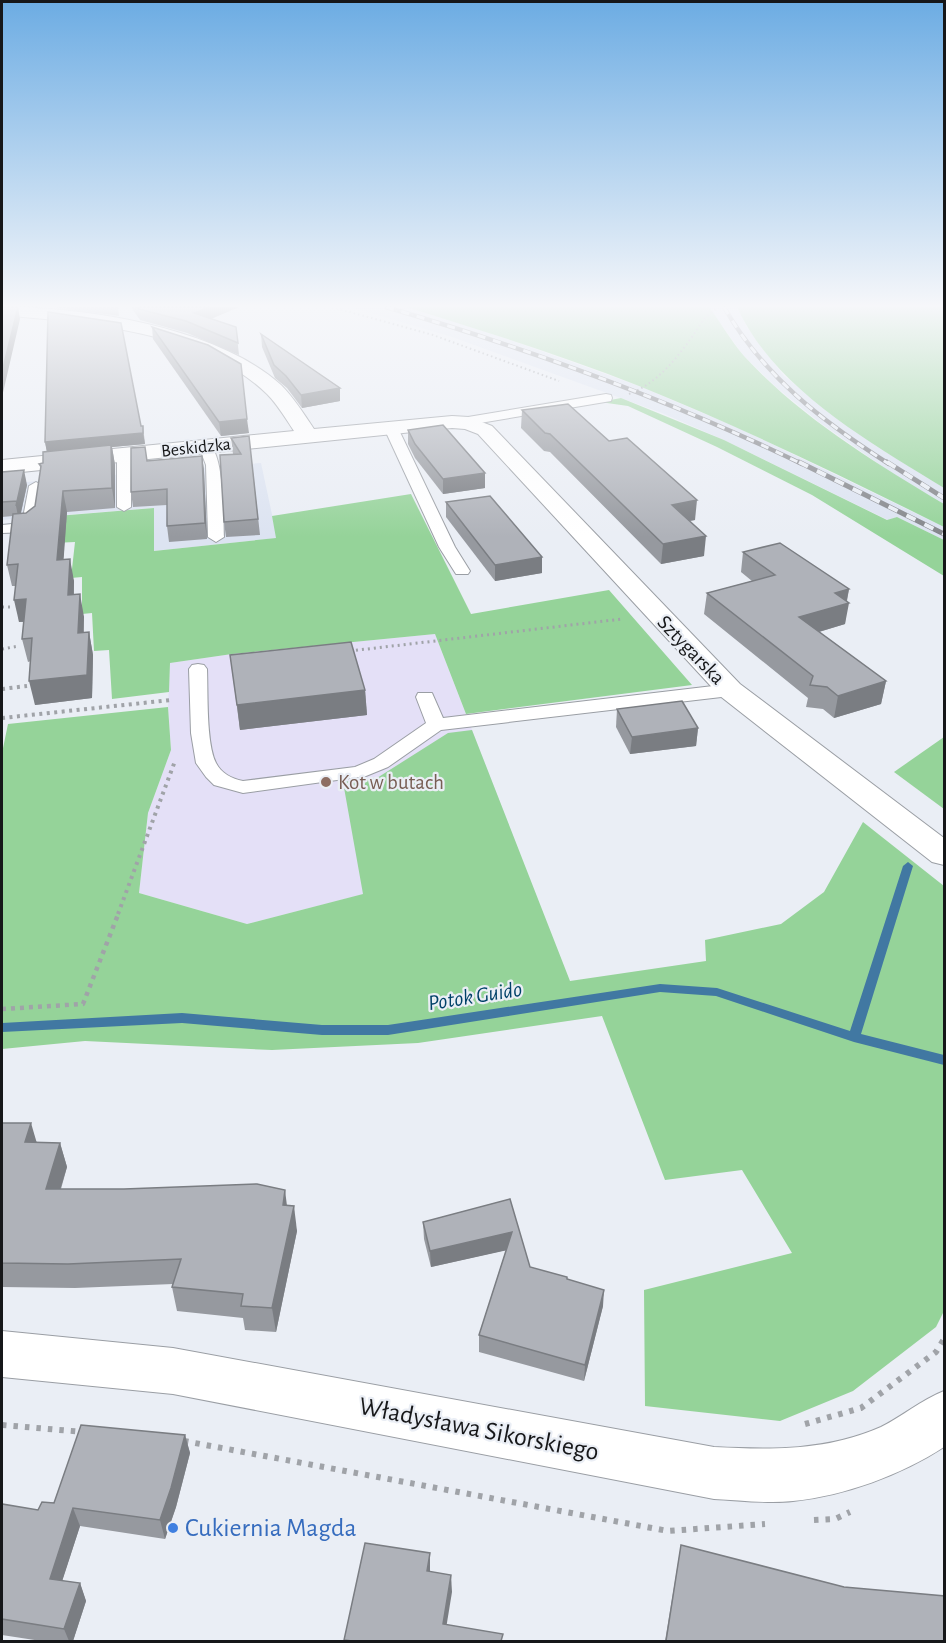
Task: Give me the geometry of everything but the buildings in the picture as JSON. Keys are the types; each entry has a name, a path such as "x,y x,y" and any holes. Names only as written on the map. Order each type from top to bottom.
{"street":[{"path":"266,384 285,402 308,437"},
{"name":"Beskidzka","path":"2,467 462,422"},
{"name":"Sztygarska","path":"462,422 485,430 729,690 945,854"},
{"name":"Władysława Sikorskiego","path":"2,1354 173,1371 714,1473 800,1475 895,1447 945,1415"}],"lane":[{"path":"462,422 606,399"},
{"path":"391,428 447,547 462,571"},
{"path":"207,447 213,465 216,537"},
{"path":"124,455 124,507"},
{"path":"2,529 29,527 36,486"},
{"path":"198,669 205,762 218,780 227,785 243,788 359,772 381,763 435,725 729,690"},
{"path":"425,697 435,725"}],"path":[{"path":"565,384 606,399"},
{"path":"640,390 649,384"},
{"path":"2,608 11,607"},
{"path":"348,651 627,618"},
{"path":"2,649 19,646"},
{"path":"2,718 175,699 179,672 198,669"},
{"path":"2,689 27,686"},
{"path":"2,1009 83,1004 178,753"},
{"path":"795,1428 861,1408 936,1352 945,1339"},
{"path":"2,1425 97,1433"},
{"path":"181,1441 204,1443 668,1531 775,1523"},
{"path":"811,1521 835,1519 857,1509"}],"shaded area":[{"path":"581,384 632,384 743,430 944,527 944,540 897,517 888,520 724,440 662,413"},
{"path":"773,384 794,384 876,446 944,488 944,504 893,474 819,422"},
{"path":"261,463 277,538 154,551 153,508 2,520 2,484"},
{"name":"Kot w butach","path":"435,634 520,854 247,924 139,893 148,813 171,750 168,707 170,663 232,654"}],"green space":[{"path":"633,384 772,384 813,419 891,472 944,504 944,527 793,454"},
{"path":"795,384 944,384 944,488 856,433"},
{"path":"621,398 724,440 887,520 897,517 944,540 944,576 812,495 717,447 628,406 600,402"},
{"path":"411,494 471,614 609,590 692,685 466,714 435,634 232,654 170,663 169,692 112,699 109,650 94,651 92,613 82,614 82,577 71,578 75,542 53,543 57,516 154,508 154,551 276,538 272,516"},
{"path":"168,707 171,750 148,813 139,893 247,924 363,894 343,782 377,778 448,733 472,730 570,981 706,961 705,940 781,924 824,892 863,822 944,886 944,1311 936,1327 853,1391 780,1421 645,1406 644,1290 792,1253 742,1170 665,1180 602,1016 418,1043 272,1050 85,1041 2,1049 2,753 8,724"},
{"path":"944,737 944,809 894,772"}],"waterway":[{"path":"854,1037 908,866"},
{"name":"Potok Guido","path":"2,1028 182,1018 322,1030 388,1030 660,988 717,992 854,1037"},
{"name":"Potok Guido","path":"854,1037 944,1060"}],"railway":[{"path":"614,384 701,418 802,464"},
{"path":"784,384 818,414 889,464"},
{"path":"799,462 944,534"},
{"path":"887,462 944,498"}],"place":[{"name":"Kot w butach","path":"326,782"},
{"name":"Cukiernia Magda","path":"173,1528"}]}
